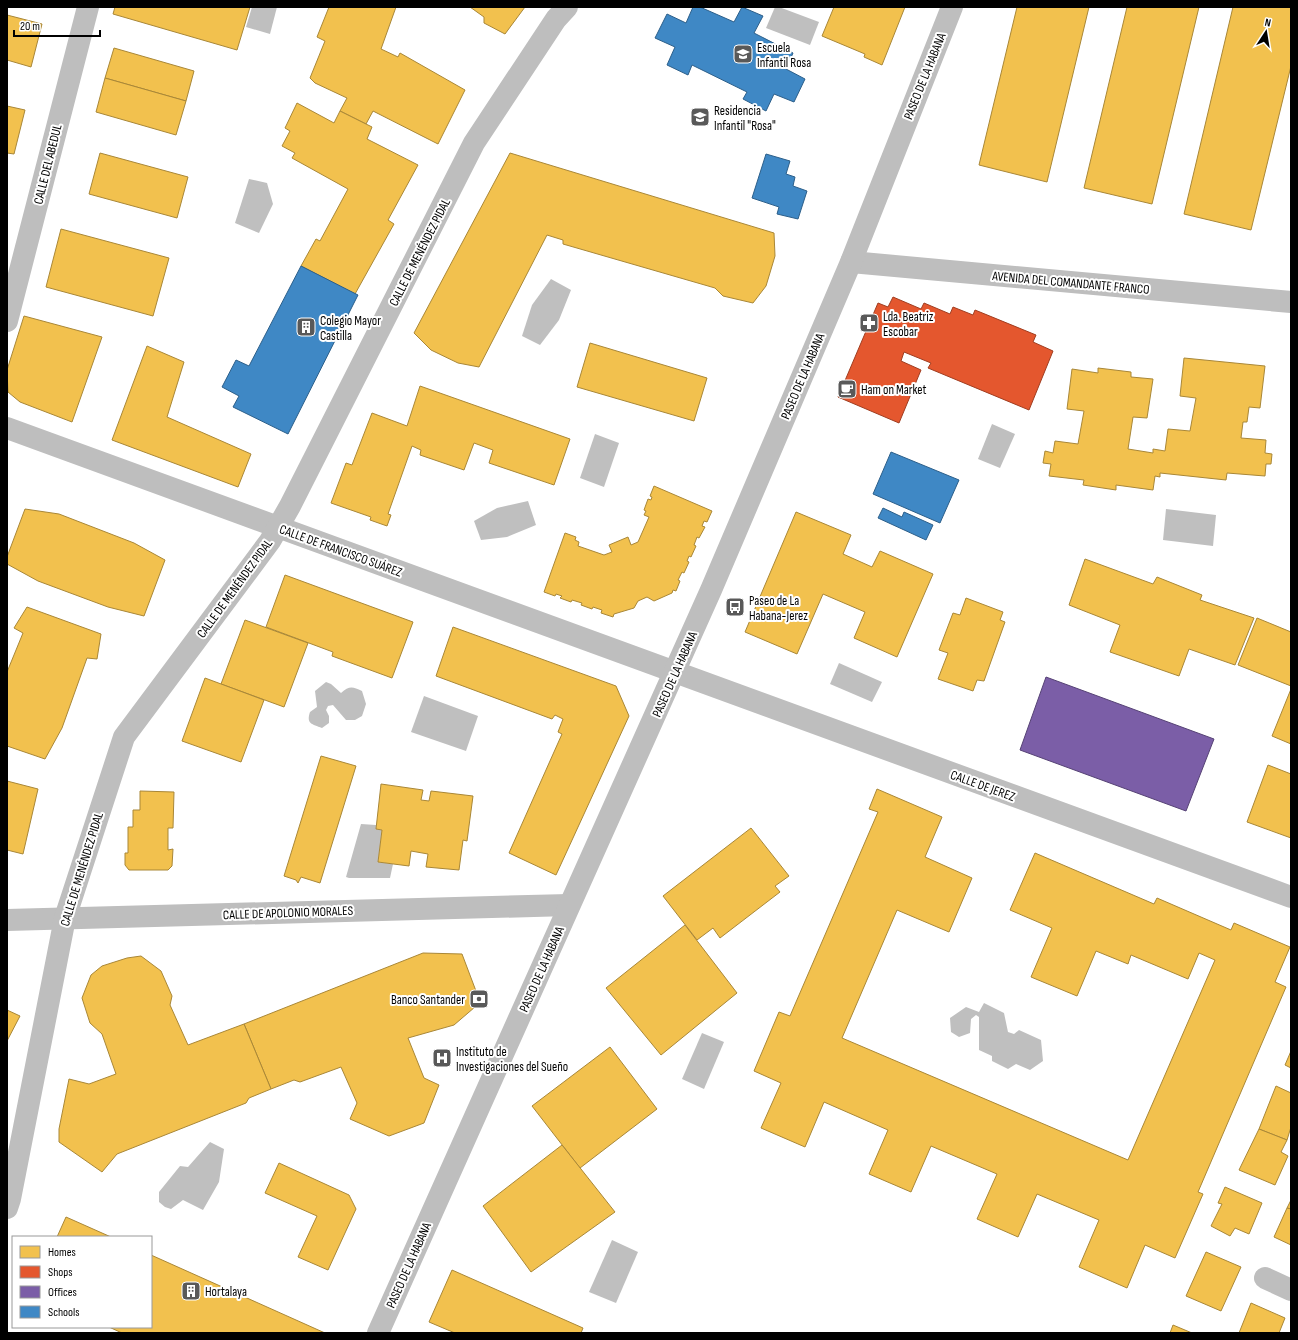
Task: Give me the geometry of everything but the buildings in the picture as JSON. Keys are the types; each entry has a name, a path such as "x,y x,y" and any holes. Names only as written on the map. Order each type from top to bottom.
{"street":[{"name":"CALLE DEL ABEDUL","path":"7,321 88,7"},
{"name":"CALLE DE MENÉNDEZ PIDAL","path":"7,1208 65,918 124,737 266,547 278,527 474,143 556,19 567,7"},
{"name":"PASEO DE LA HABANA","path":"378,1333 569,906 676,672 851,262 952,7"},
{"name":"AVENIDA DEL COMANDANTE FRANCO","path":"851,262 1291,302"},
{"name":"CALLE DE FRANCISCO SUÁREZ","path":"7,428 676,672"},
{"name":"CALLE DE JEREZ","path":"676,672 1291,897"},
{"name":"CALLE DE APOLONIO MORALES","path":"7,920 569,906"},
{"path":"1265,1278 1291,1290"}],"shaded area":[{"path":"252,7 277,7 270,34 246,27"},
{"path":"775,7 779,7 819,22 810,45 766,28"},
{"path":"249,179 267,183 273,204 259,233 235,223"},
{"path":"551,279 571,290 559,320 540,345 522,336 532,305"},
{"path":"992,424 1015,434 1000,468 978,459"},
{"path":"595,434 619,443 604,487 580,478"},
{"path":"528,501 536,525 507,537 481,540 474,521 497,508"},
{"path":"1166,509 1216,515 1213,546 1163,540"},
{"path":"839,663 882,682 872,702 830,684"},
{"path":"326,682 331,684 341,693 346,689 351,688 356,688 362,691 366,704 362,716 355,720 346,720 333,705 328,706 326,710 329,716 329,723 322,728 311,723 309,721 310,712 317,707 315,691"},
{"path":"424,696 478,716 466,751 411,732"},
{"path":"361,824 376,825 376,829 382,830 378,862 393,864 390,878 346,877"},
{"path":"984,1003 1004,1013 1008,1032 1014,1034 1019,1030 1041,1040 1043,1061 1030,1070 1016,1064 1008,1069 992,1061 992,1056 979,1050 979,1017 976,1015 971,1019 970,1033 959,1037 951,1032 950,1018 966,1007 979,1012"},
{"path":"702,1033 724,1042 704,1089 682,1079"},
{"path":"210,1142 224,1149 219,1182 203,1210 183,1200 171,1209 165,1207 159,1202 159,1192 180,1166 188,1167"},
{"path":"612,1240 638,1252 616,1303 589,1292"}],"place":[{"name":"Escuela Infantil Rosa","path":"743,54"},
{"name":"Residencia Infantil \"Rosa\"","path":"700,117"},
{"name":"Lda. Beatriz Escobar","path":"869,323"},
{"name":"Colegio Mayor Castilla","path":"306,327"},
{"name":"Ham on Market","path":"847,389"},
{"name":"Paseo de La Habana-Jerez","path":"735,607"},
{"name":"Banco Santander","path":"479,999"},
{"name":"Instituto de Investigaciones del Sueño","path":"442,1058"},
{"name":"Hortalaya","path":"191,1291"}]}
